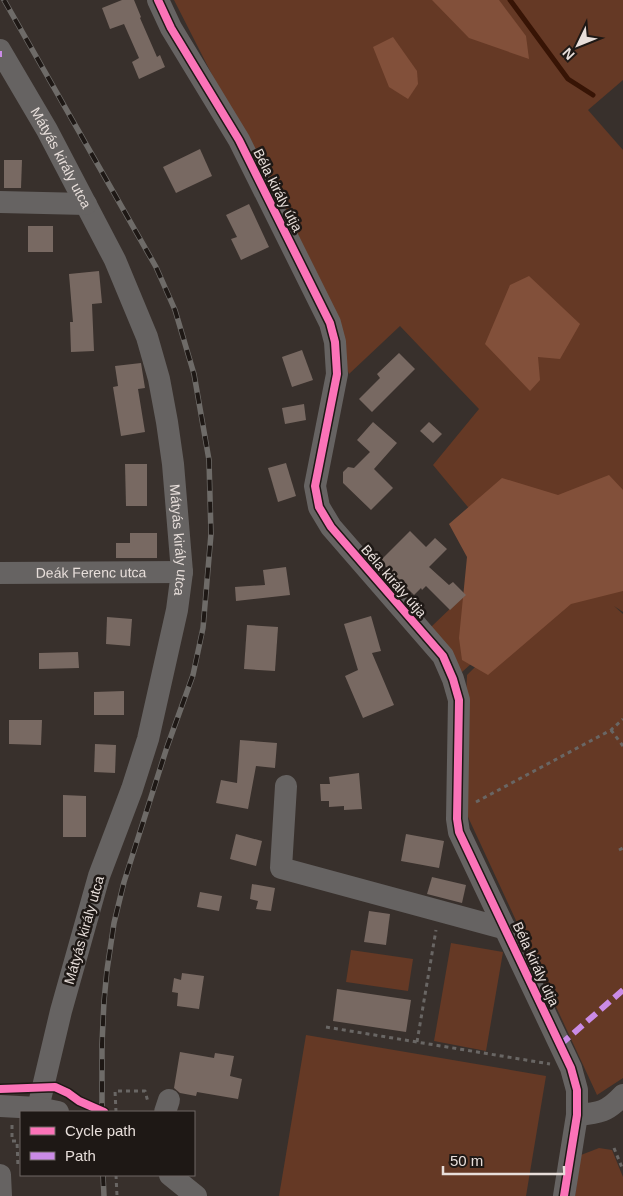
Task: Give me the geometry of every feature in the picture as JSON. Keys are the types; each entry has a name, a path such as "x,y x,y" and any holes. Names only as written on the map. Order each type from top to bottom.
{"street":[{"name":"Béla király útja","path":"158,0 171,28 239,140 330,323 337,358 337,374 315,486 319,507 330,527 443,656 453,679 459,700 457,812 459,832 571,1068 577,1090 576,1115 564,1196"},
{"name":"Mátyás király utca","path":"1,53 48,130 115,260 146,336 159,379 167,422 173,464 182,572 177,610 148,739 100,876 61,1011 48,1110"},
{"path":"0,202 86,204"},
{"name":"Deák Ferenc utca","path":"0,573 182,572"},
{"name":"Béla király útja","path":"286,786 280,868 506,929"},
{"path":"576,1115 595,1114 611,1108 623,1095"},
{"path":"0,1106 48,1110"},
{"path":"1,1196 9,1171"},
{"path":"171,1176 198,1196"},
{"path":"190,1176 198,1196"}],"path":[{"path":"457,812 611,730 623,719"},
{"path":"611,730 623,746"},
{"path":"417,1042 436,926 447,913"},
{"path":"326,1027 543,1063"},
{"path":"116,1111 115,1091 145,1091"},
{"path":"9,1171 17,1141"},
{"path":"614,1148 623,1170"},
{"path":"116,1176 117,1196"}],"shaded area":[{"path":"174,0 623,0 623,80 588,110 623,150 623,612 614,606 623,614 623,1078 597,1095 462,804 467,675 555,588 462,672 431,627 507,554 433,465 479,409 400,326 349,374 306,259"},
{"path":"432,0 499,0 526,36 529,59 469,38"},
{"path":"393,37 417,71 418,84 408,99 389,87 373,47"},
{"path":"529,276 580,324 560,359 538,357 540,380 530,391 485,344 510,285"},
{"path":"609,475 623,490 623,591 571,604 488,675 462,660 459,638 467,557 449,524 502,478 558,495"},
{"path":"451,943 503,952 486,1051 434,1041"},
{"path":"351,950 413,959 408,991 346,982"},
{"path":"306,1035 546,1076 526,1196 279,1196"},
{"path":"599,1148 612,1150 623,1177 623,1196 575,1196 581,1155"}],"building":[{"path":"122,0 134,0 157,57 160,55 165,67 139,79 132,62 139,58 124,24 110,29 102,8"},
{"path":"200,149 212,176 176,193 163,167"},
{"path":"4,160 22,160 21,188 4,188"},
{"path":"249,204 269,247 241,260 231,239 237,237 226,215"},
{"path":"28,226 53,226 53,252 28,252"},
{"path":"99,271 102,303 92,304 94,351 71,352 70,322 73,322 69,274"},
{"path":"302,350 313,380 292,387 282,357"},
{"path":"399,353 415,369 372,412 359,399 380,378 377,374"},
{"path":"141,363 145,388 138,389 145,432 121,436 113,387 118,386 115,366"},
{"path":"304,404 306,420 285,424 282,408"},
{"path":"373,422 397,443 374,469 393,488 371,510 343,483 343,472 348,467 354,468 370,452 357,440"},
{"path":"429,422 442,434 433,443 420,431"},
{"path":"286,463 296,496 278,502 268,468"},
{"path":"125,464 147,464 147,506 126,506"},
{"path":"410,531 426,547 435,538 447,549 429,567 449,585 453,582 466,595 450,610 426,586 414,595 380,561"},
{"path":"130,533 157,533 157,558 116,558 116,543 130,543"},
{"path":"286,567 290,595 236,601 235,587 265,585 263,570"},
{"path":"371,616 381,651 372,653 394,705 363,718 345,676 358,670 344,624"},
{"path":"107,617 132,619 130,646 106,644"},
{"path":"247,625 278,627 275,671 244,669"},
{"path":"78,652 79,668 39,669 39,653"},
{"path":"124,691 124,715 94,715 94,692"},
{"path":"9,720 42,720 41,745 9,744"},
{"path":"240,740 277,743 275,768 256,766 248,809 216,803 221,780 237,783"},
{"path":"95,744 116,745 115,773 94,772"},
{"path":"359,773 362,809 344,810 344,806 329,807 329,801 321,801 320,784 330,784 329,777"},
{"path":"63,795 86,796 86,837 63,837"},
{"path":"236,834 262,841 256,866 230,859"},
{"path":"406,834 444,841 439,868 401,861"},
{"path":"432,877 466,885 462,903 427,894"},
{"path":"252,884 275,888 271,911 256,909 258,901 250,899"},
{"path":"200,892 222,896 219,911 197,907"},
{"path":"369,911 390,914 386,945 364,942"},
{"path":"182,973 204,976 199,1009 177,1006 178,993 172,992 174,978 181,980"},
{"path":"337,989 411,1000 406,1032 333,1021"},
{"path":"180,1052 214,1058 215,1053 234,1056 230,1076 242,1079 238,1099 197,1092 196,1096 180,1093 174,1088"}],"waterway":[{"path":"510,0 568,79 593,95"}],"railway":[{"path":"4,0 156,267 175,310 194,374 209,460 211,534 203,628 193,675 167,747 124,882 114,923 104,1001 102,1111"},
{"path":"103,1176 104,1196"}],"marked path":[{"path":"560,1045 623,990"}],"cycle path":[{"path":"158,0 171,28 239,140 330,323 335,342 337,374 315,486 319,507 331,527 443,656 453,679 459,700 457,819 459,832 571,1068 577,1090 577,1115 564,1196"},
{"path":"0,1089 55,1087 102,1111"}]}
